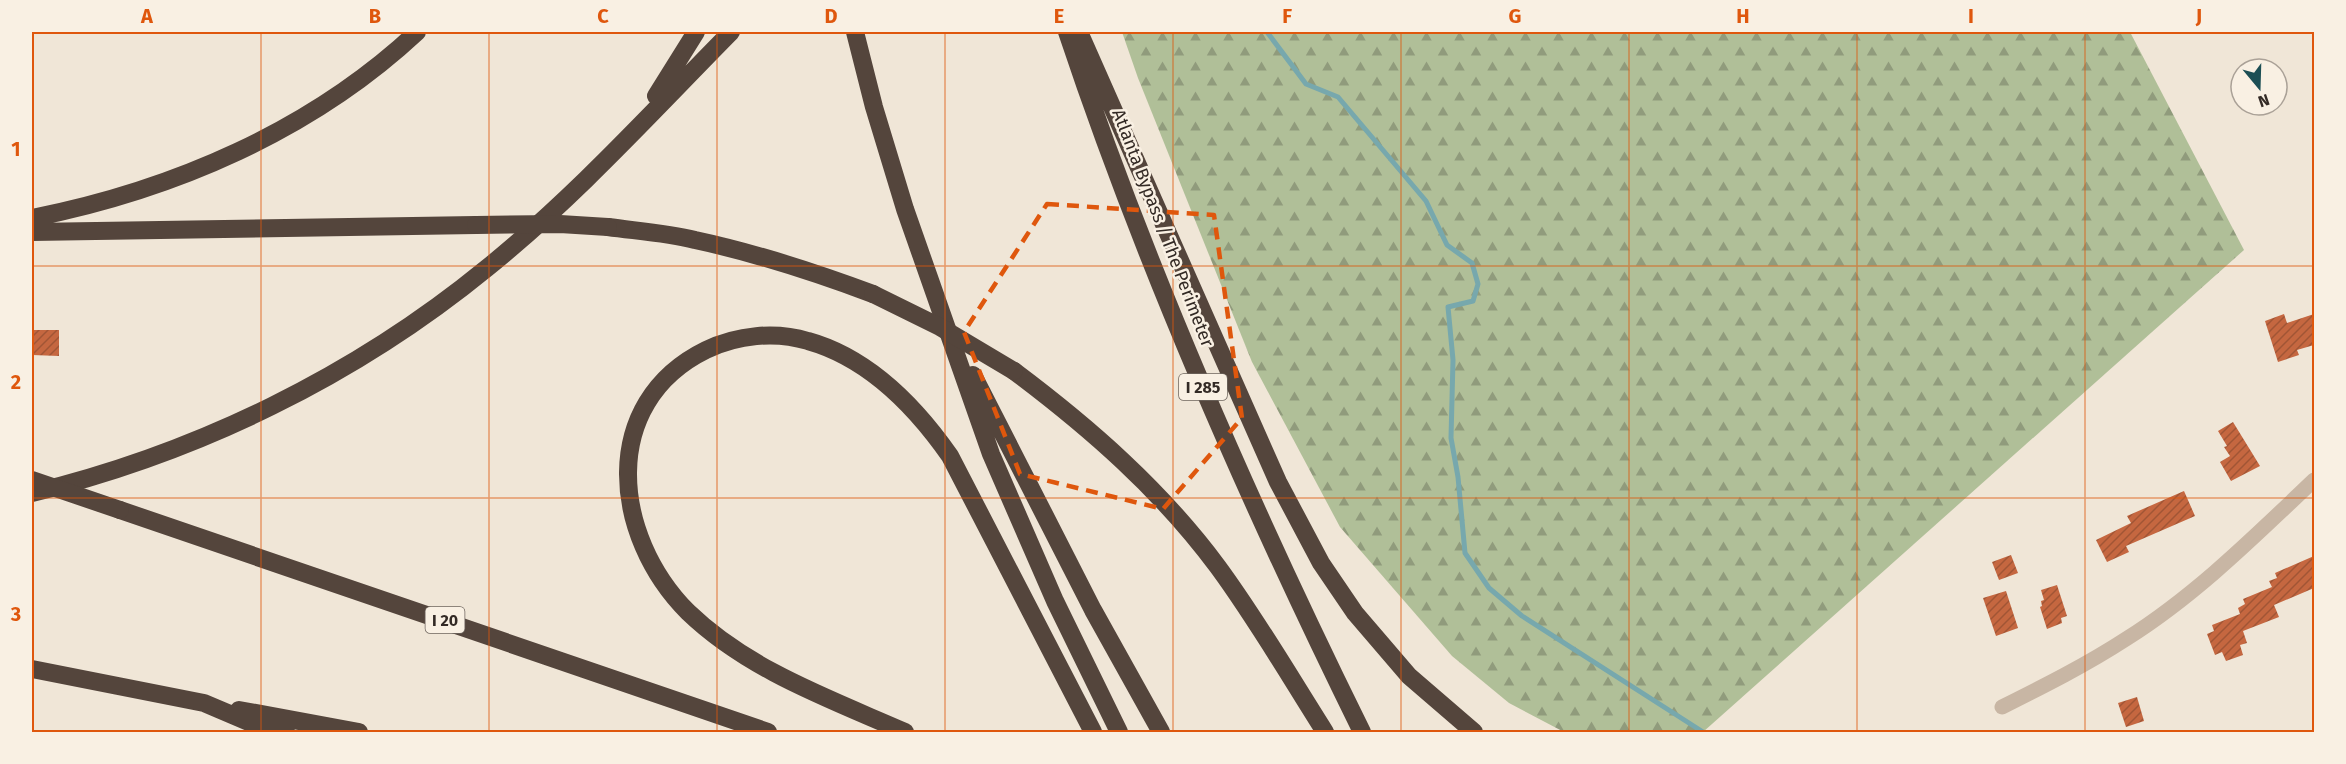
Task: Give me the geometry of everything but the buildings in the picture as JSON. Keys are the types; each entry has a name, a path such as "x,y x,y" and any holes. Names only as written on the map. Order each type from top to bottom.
{"highway":[{"path":"32,218 100,203 140,191 225,158 270,135 343,91 417,32"},
{"path":"602,163 657,93 696,32"},
{"path":"32,493 104,473 184,444 273,405 355,362 416,323 472,281 534,228 602,163 731,32"},
{"path":"855,32 874,107 939,309 995,465 1050,591 1119,732"},
{"name":"Atlanta Bypass / The Perimeter","path":"1067,32 1120,181 1190,356 1279,560 1362,732"},
{"path":"1078,32 1269,463 1321,563 1355,613 1401,668 1474,732"},
{"path":"32,232 560,224 608,227 693,239 757,254 804,268 873,294 940,327 1014,371 1110,448 1151,488 1186,527 1245,604 1324,732"},
{"path":"939,309 1094,610 1161,732"},
{"path":"905,732 773,672 734,649 687,610 660,576 648,555 636,530 629,505 628,476 631,443 642,414 660,387 682,364 697,354 713,346 742,338 794,337 810,341 850,360 899,395 927,423 950,456 1093,732"},
{"name":"I 20","path":"32,480 768,732"},
{"path":"32,669 359,732"},
{"path":"204,703 258,726 286,732"}],"street":[{"path":"2002,707 2073,671 2128,638 2216,572 2314,480"}],"highlighted area":[{"path":"1047,204 1214,215 1242,418 1163,509 1020,474 964,332"}],"green space":[{"path":"1122,32 2130,32 2244,250 1703,732 1564,732 1509,703 1452,656 1340,527 1252,362 1138,78"}],"waterway":[{"path":"1267,32 1306,84 1338,97 1426,201 1447,245 1472,263 1478,284 1473,301 1448,307 1453,360 1451,438 1458,477 1465,553 1489,588 1522,616 1703,732"}]}
